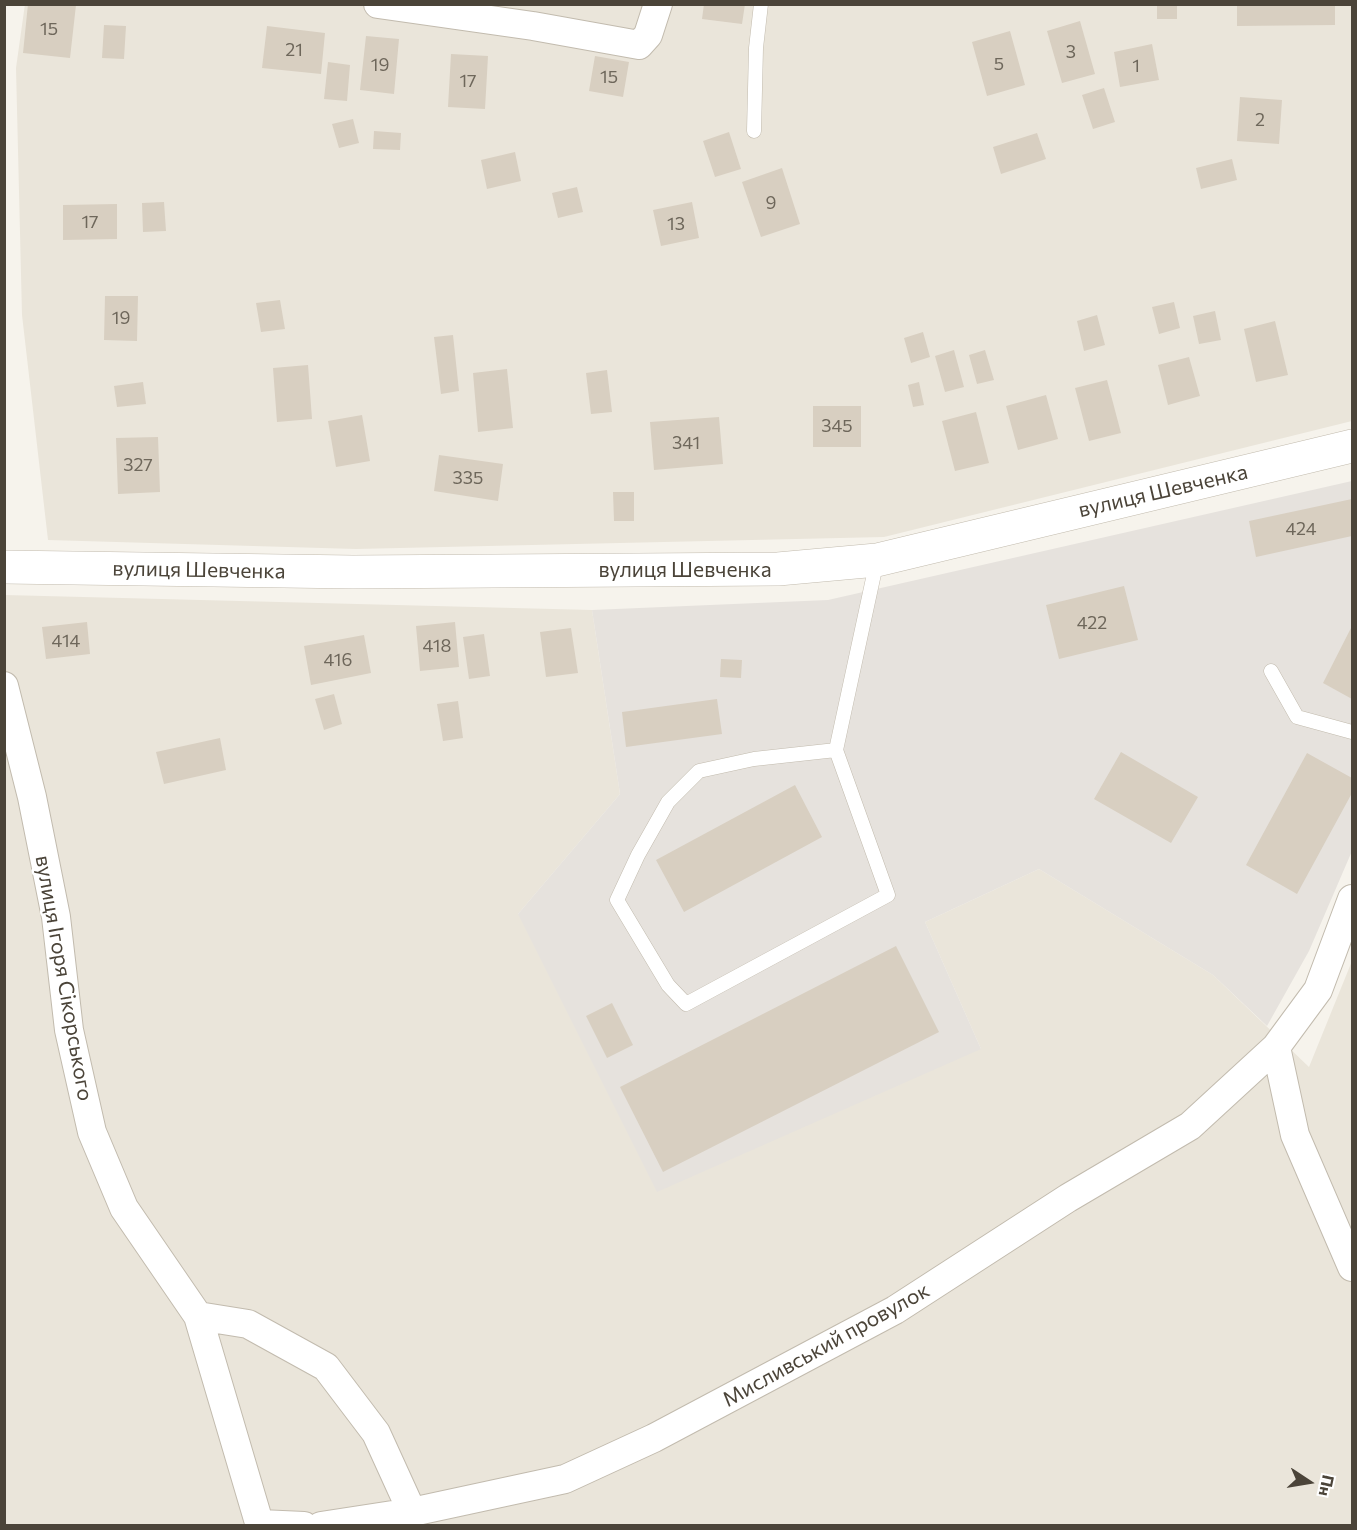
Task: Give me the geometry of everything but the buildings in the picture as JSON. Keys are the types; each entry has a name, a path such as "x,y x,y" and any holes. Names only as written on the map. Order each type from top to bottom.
{"street":[{"path":"378,4 533,26 639,45 648,35 658,4"},
{"name":"вулиця Шевченка","path":"4,567 353,572 778,569 877,560 1353,446"},
{"name":"вулиця Ігоря Сікорського","path":"4,686 32,797 51,895 69,1030 92,1132 124,1208 198,1316 260,1525"},
{"name":"Мисливський провулок","path":"321,1526 412,1512 565,1479 654,1438 895,1310 1068,1198 1190,1126 1276,1047 1318,990 1353,899"},
{"path":"1276,1047 1295,1135 1353,1267"},
{"path":"198,1316 248,1324 326,1367 376,1433 412,1512"},
{"path":"260,1525 304,1526"}],"lane":[{"path":"754,131 756,48 761,4"},
{"path":"836,750 754,759 699,771 668,802 638,855 617,900 668,985 686,1004 888,896 836,750 877,560"},
{"path":"1272,671 1297,717 1353,732"}],"shaded area":[{"path":"25,4 1352,5 1352,421 884,537 356,549 48,540 22,315 16,68"},
{"path":"1352,481 1352,851 1309,951 1267,1026 1213,975 1039,869 925,922 981,1049 657,1192 518,914 620,794 592,610 828,600"},
{"path":"5,595 592,610 620,794 518,914 981,1049 925,922 1039,869 1213,975 1309,1067 1352,961 1352,1525 5,1526"}]}
